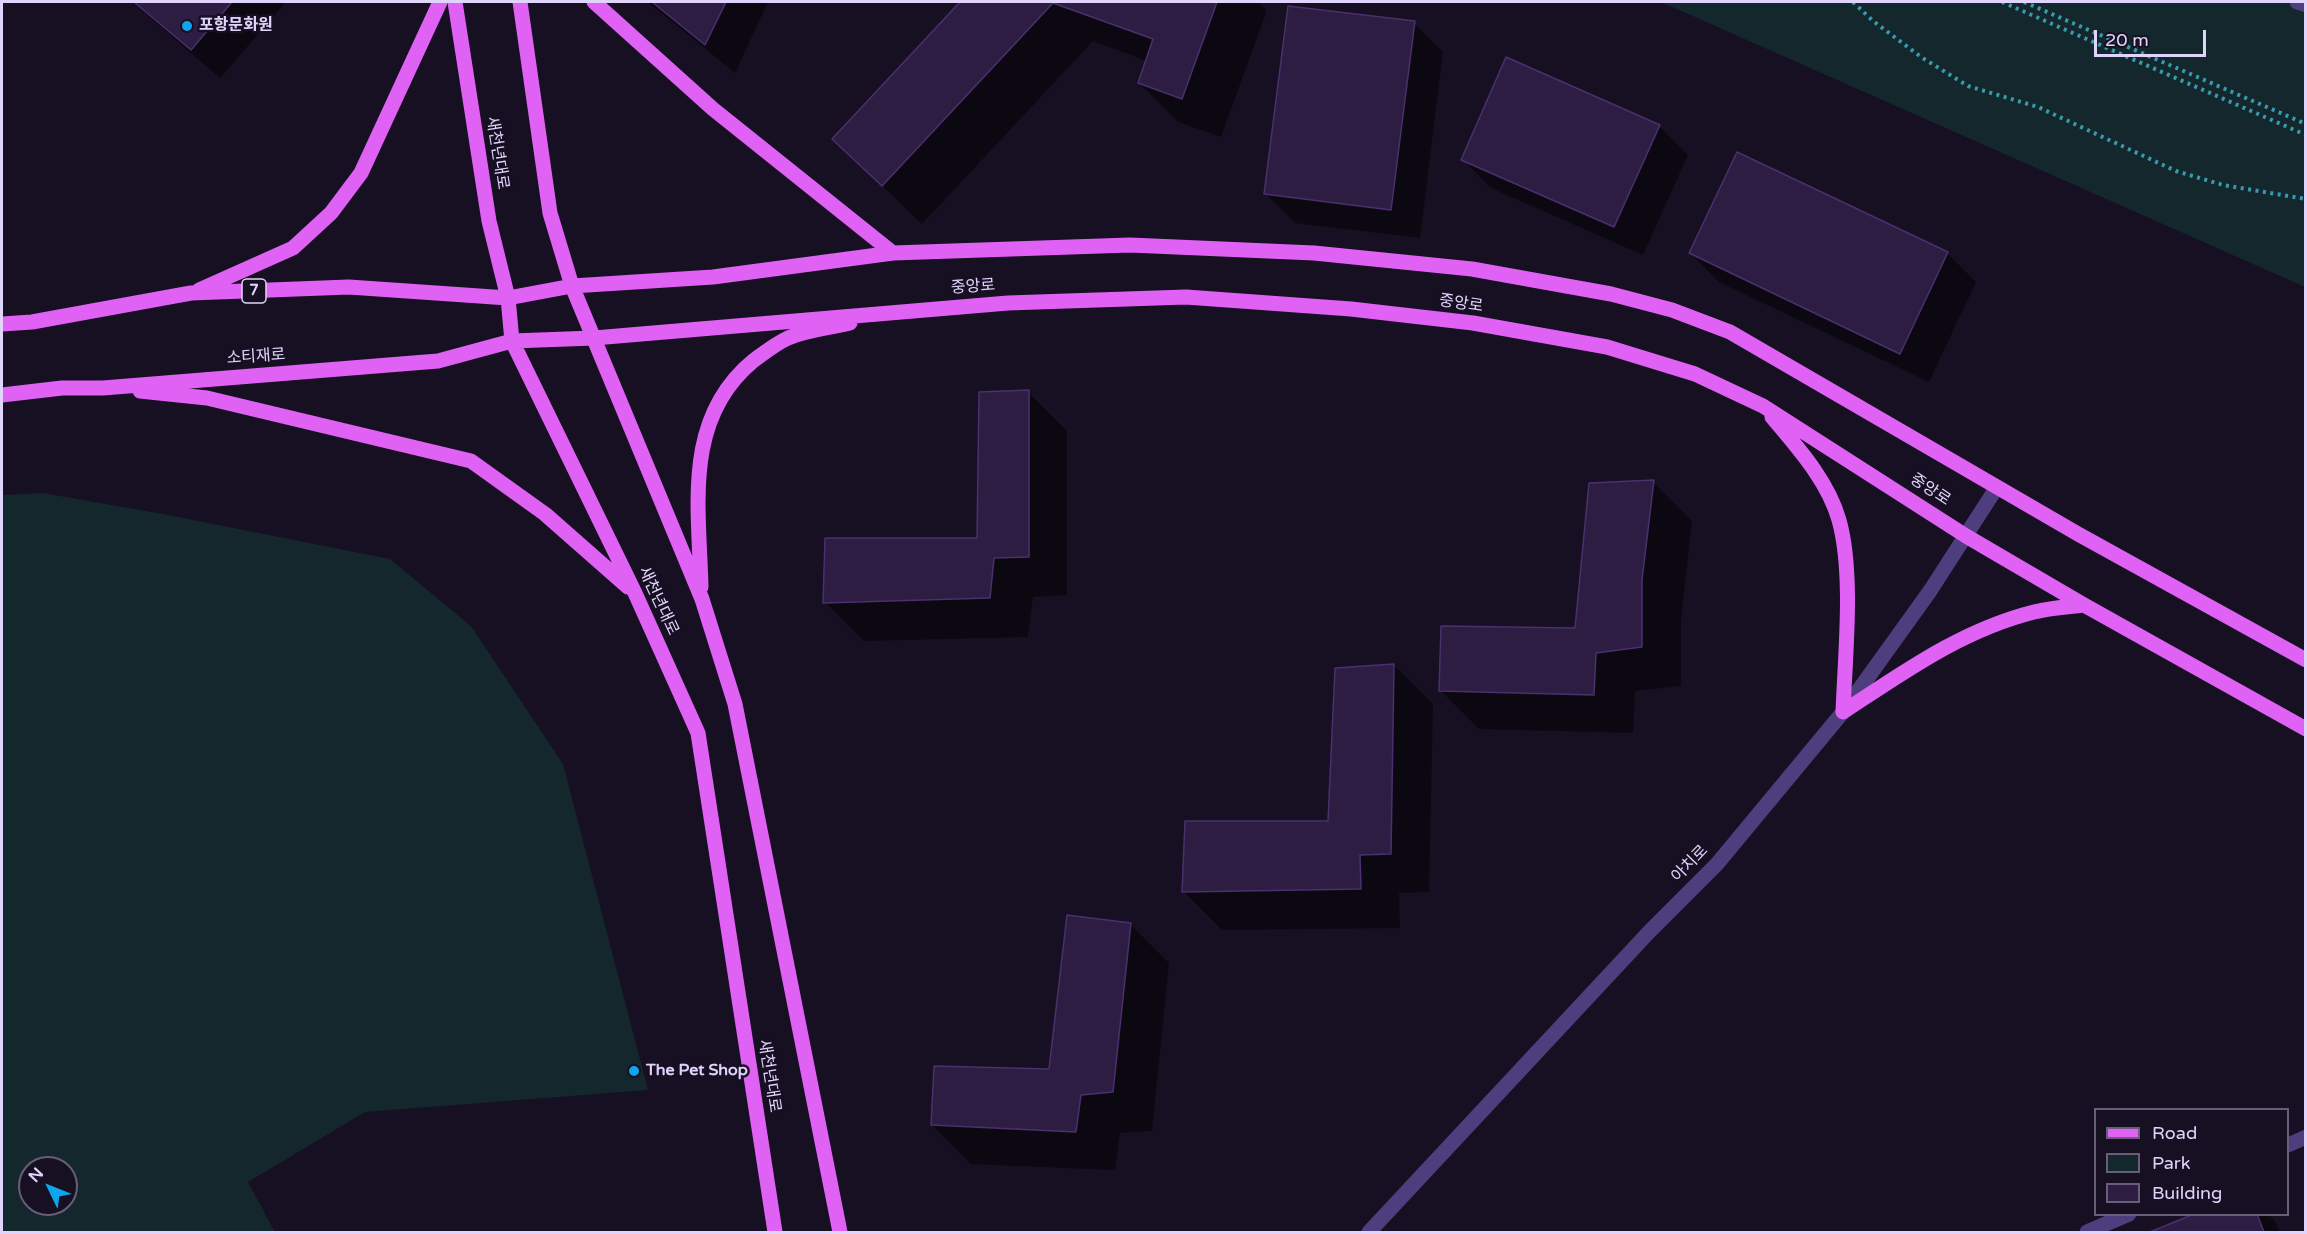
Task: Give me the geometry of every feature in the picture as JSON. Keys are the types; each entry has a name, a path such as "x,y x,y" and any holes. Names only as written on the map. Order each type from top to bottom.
{"main road":[{"path":"191,294 293,248 331,213 362,173 440,2"},
{"name":"새천년대로","path":"455,2 489,221 508,298 512,341 635,593 698,733 775,1233"},
{"path":"520,2 550,213 572,286 702,599 735,704 840,1233"},
{"path":"594,2 713,109 893,254"},
{"path":"508,298 572,286 713,276 893,254 1130,245 1314,253 1472,269 1611,294 1672,310 1730,332 1997,487 2306,660"},
{"name":"7","path":"2,324 32,322 191,294 349,287 508,298"},
{"name":"중앙로","path":"512,341 594,338 1008,303 1186,297 1351,309 1473,324 1607,347 1695,374 1763,406 1966,536 2306,729"},
{"path":"702,599 698,472 702,444 713,413 724,392 742,370 764,352 788,338 896,311"},
{"name":"소티재로","path":"2,395 62,388 102,388 438,361 512,341"},
{"path":"102,388 207,398 471,461 545,514 635,593"},
{"path":"1763,406 1799,448 1820,479 1839,520 1845,561 1847,621 1843,712"},
{"path":"1843,712 1945,646 1996,624 2035,611 2084,605"}],"street":[{"path":"2297,2 2306,5"},
{"name":"아치로","path":"1369,1233 1649,932 1717,864 1843,712 1930,591 1997,487"},
{"path":"2289,1145 2306,1137"},
{"path":"2087,1233 2127,1216"}],"path":[{"path":"1853,2 1897,39 1968,86 2038,106 2176,171 2223,184 2306,199"},
{"path":"2002,2 2306,135"},
{"path":"2024,2 2306,124"}],"green space":[{"path":"1661,2 2286,2 2305,10 2305,287"},
{"path":"43,493 390,559 471,626 563,764 648,1090 365,1112 248,1182 275,1232 2,1232 2,495"}],"building":[{"name":"포항문화원","path":"134,2 232,2 191,50"},
{"path":"652,2 726,2 705,45"},
{"path":"960,2 1217,2 1182,99 1138,83 1153,39 1053,3 882,186 832,139"},
{"path":"1288,6 1415,21 1391,210 1264,194"},
{"path":"1506,57 1660,125 1614,227 1461,160"},
{"path":"1737,152 1948,252 1900,354 1689,253"},
{"path":"1029,390 1029,557 994,558 990,598 823,603 825,538 977,538 979,392"},
{"path":"1654,480 1642,580 1642,647 1596,653 1594,695 1439,691 1441,626 1575,628 1589,483"},
{"path":"1394,664 1391,854 1360,855 1361,889 1182,892 1185,821 1328,821 1335,668"},
{"path":"1067,915 1131,923 1113,1092 1081,1095 1076,1132 931,1125 934,1066 1049,1069"},
{"path":"2189,1216 2258,1216 2264,1232 2150,1232"}],"place":[{"name":"포항문화원","path":"187,26"},
{"name":"The Pet Shop","path":"634,1071"}]}
